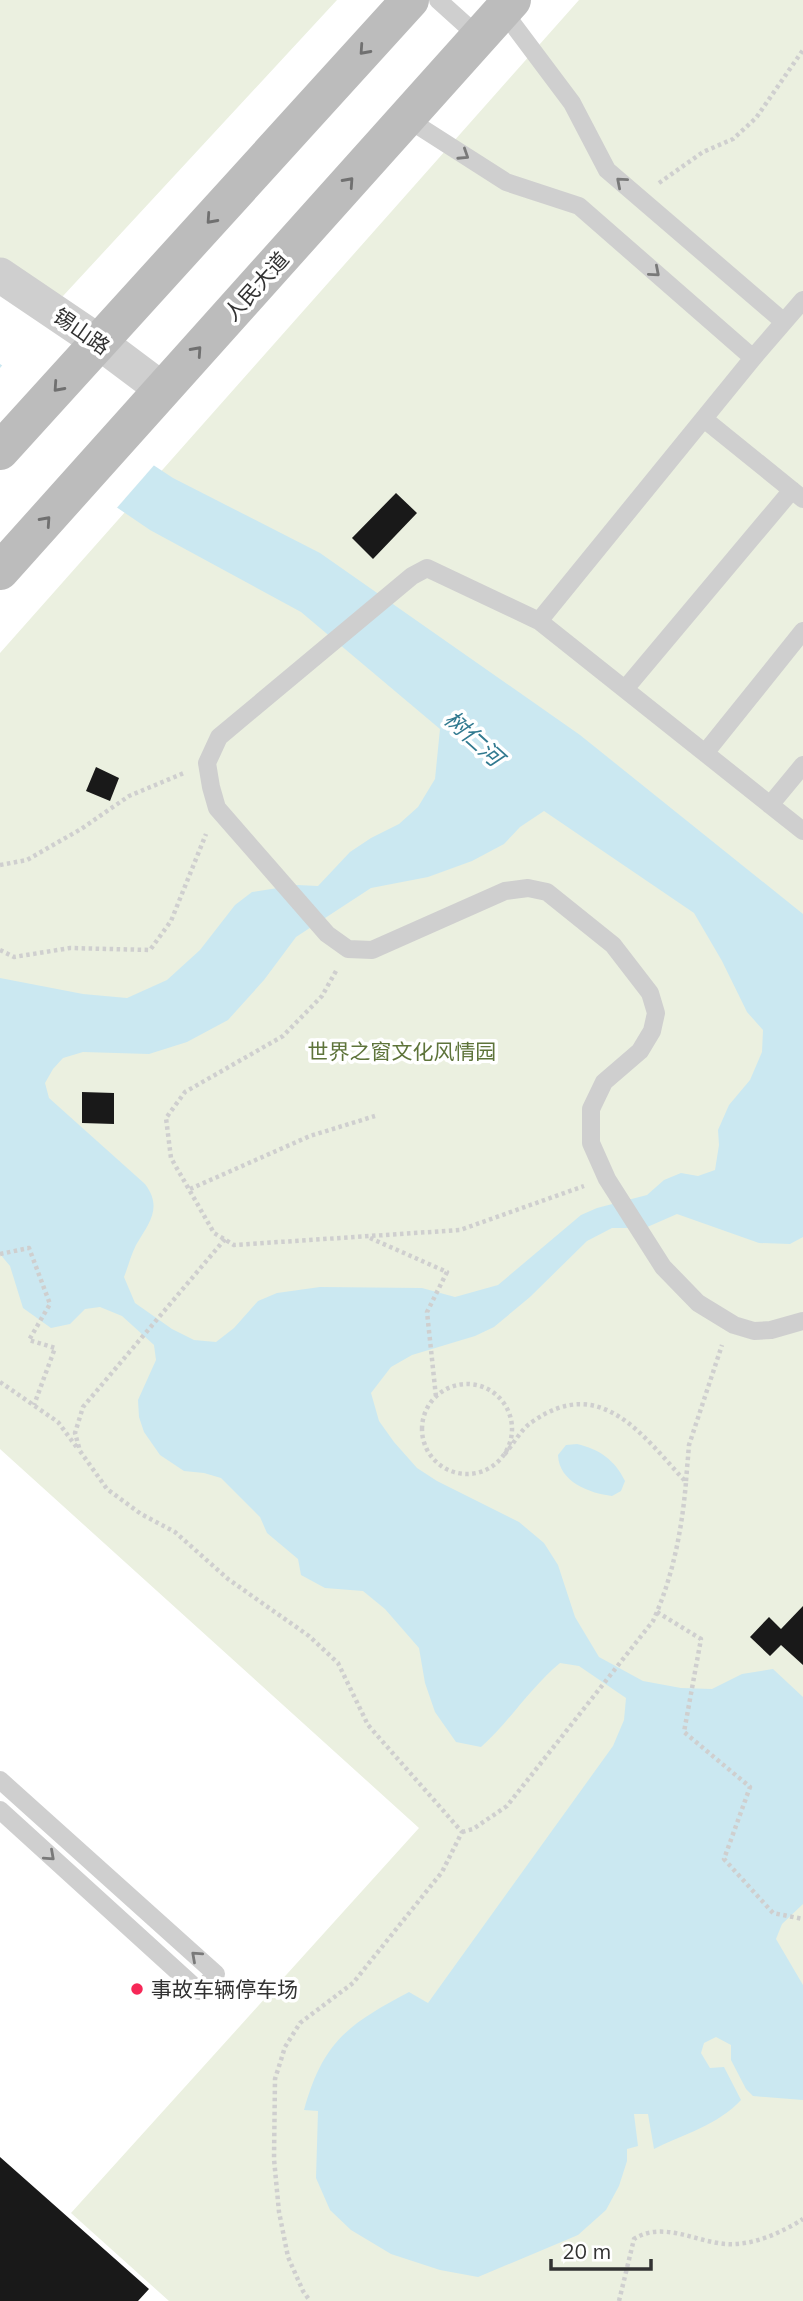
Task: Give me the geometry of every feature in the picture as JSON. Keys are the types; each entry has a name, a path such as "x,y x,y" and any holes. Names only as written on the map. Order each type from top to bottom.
{"main road":[{"path":"0,451 410,0"},
{"name":"人民大道","path":"0,572 498,16"}],"street":[{"name":"锡山路","path":"0,275 92,350"},
{"name":"锡山路","path":"0,298 163,390"}],"lane":[{"path":"438,0 498,16 572,103 607,170 784,321"},
{"path":"406,118 506,182 579,206 753,358"},
{"path":"539,621 803,300"},
{"path":"625,689 797,495 704,419"},
{"path":"803,831 539,621 427,568 392,592 219,737 207,763 217,808 327,934 348,949 372,950 505,891 528,888 547,892 613,945 650,993 656,1013 652,1031 640,1051 604,1083 591,1109 591,1143 612,1186 663,1267 698,1303 727,1321 754,1331 771,1330 803,1321"},
{"path":"705,753 803,631"},
{"path":"771,805 803,765"},
{"path":"0,1780 216,1974 199,1992 0,1810"}],"path":[{"path":"639,198 703,152 733,139 756,118 803,50"},
{"path":"0,865 27,860 81,829 129,796 207,763"},
{"path":"0,950 14,957 71,948 150,950 170,921 217,808"},
{"path":"348,949 322,996 283,1036 185,1092 166,1118 171,1158 214,1233 233,1245 460,1230 612,1186"},
{"path":"190,1189 310,1136 375,1116"},
{"path":"369,1237 447,1272 427,1312 436,1397"},
{"path":"80,1451 75,1433 83,1407 225,1239"},
{"path":"0,1254 29,1248 50,1304 29,1340 55,1348 34,1405"},
{"path":"310,2301 288,2257 279,2213 274,2159 275,2079 285,2047 300,2023 353,1983 442,1872 462,1832 473,1829 507,1806 653,1621 665,1593 683,1518 689,1445 727,1321"},
{"path":"0,1382 58,1422 107,1489 141,1514 175,1532 228,1579 309,1636 338,1663 368,1725 462,1832"},
{"path":"504,1455 510,1442 512,1427 509,1413 501,1400 490,1391 477,1385 462,1384 448,1388 427,1408 422,1423 426,1445 438,1464 451,1471 473,1473 494,1465 504,1455 530,1423 561,1407 589,1405 607,1409 630,1423 686,1482"},
{"path":"657,1612 701,1639 684,1732 750,1787 724,1859 773,1913 803,1919"},
{"path":"619,2301 634,2239 645,2232 663,2230 727,2244 757,2241 803,2219"}],"green space":[{"path":"0,0 337,0 63,296 51,293 0,262"},
{"name":"世界之窗文化风情园","path":"579,0 803,0 803,2301 169,2301 71,2213 419,1828 0,1449 0,653"}],"water":[{"name":"树仁河","path":"0,364 173,478 320,553 580,735 803,914 803,1237 790,1244 759,1243 677,1214 645,1228 612,1228 587,1241 530,1297 494,1327 475,1336 412,1355 391,1367 371,1393 379,1421 417,1468 437,1481 519,1522 544,1543 558,1565 575,1617 599,1657 643,1681 681,1688 712,1689 742,1674 773,1669 803,1697 803,1904 782,1924 776,1939 803,1985 803,2100 753,2096 746,2089 731,2060 731,2045 716,2037 704,2043 701,2053 710,2068 724,2067 741,2100 711,2123 654,2149 648,2114 634,2114 638,2146 627,2149 627,2161 619,2186 606,2210 578,2235 478,2277 440,2270 391,2254 351,2230 330,2210 316,2178 318,2111 304,2110 320,2067 341,2037 354,2025 409,1992 428,2003 613,1746 624,1720 626,1698 579,1666 560,1663 481,1747 456,1742 435,1712 425,1683 419,1648 385,1609 363,1591 325,1588 301,1575 298,1559 267,1533 260,1517 221,1478 184,1471 160,1455 144,1432 139,1417 138,1400 156,1360 154,1345 122,1316 100,1307 85,1309 70,1324 51,1328 23,1308 10,1266 0,1254 0,978 83,994 127,998 167,980 200,950 235,905 252,892 297,885 318,886 350,852 399,824 418,807 435,779 440,729 301,612 150,530 0,428","holes":["544,811 694,913 747,1012 763,1030 762,1052 750,1080 729,1105 718,1130 719,1145 715,1170 698,1176 681,1173 664,1180 647,1195 581,1215 498,1285 455,1297 422,1288 320,1287 277,1293 258,1301 234,1328 216,1342 194,1340 172,1329 135,1303 124,1277 134,1249 152,1215 153,1201 145,1184 49,1098 45,1083 63,1058 83,1052 149,1054 187,1042 228,1020 264,980 296,937 371,888 428,877 472,861 504,844 520,827"]},
{"path":"577,1444 599,1452 611,1461 625,1481 621,1491 612,1496 603,1494 585,1489 569,1479 558,1455 566,1445"}],"pier":[{"path":"4,363 156,463 115,510 0,432 0,368"}],"building":[{"path":"396,493 417,513 373,559 352,538"},
{"path":"96,767 119,778 110,801 86,791"},
{"path":"82,1092 114,1093 114,1124 82,1123"},
{"path":"803,1606 803,1665 781,1645 770,1656 750,1637 769,1617 781,1629"},
{"path":"0,2157 149,2289 138,2301 0,2301"}],"place":[{"name":"事故车辆停车场","path":"137,1989"}]}
